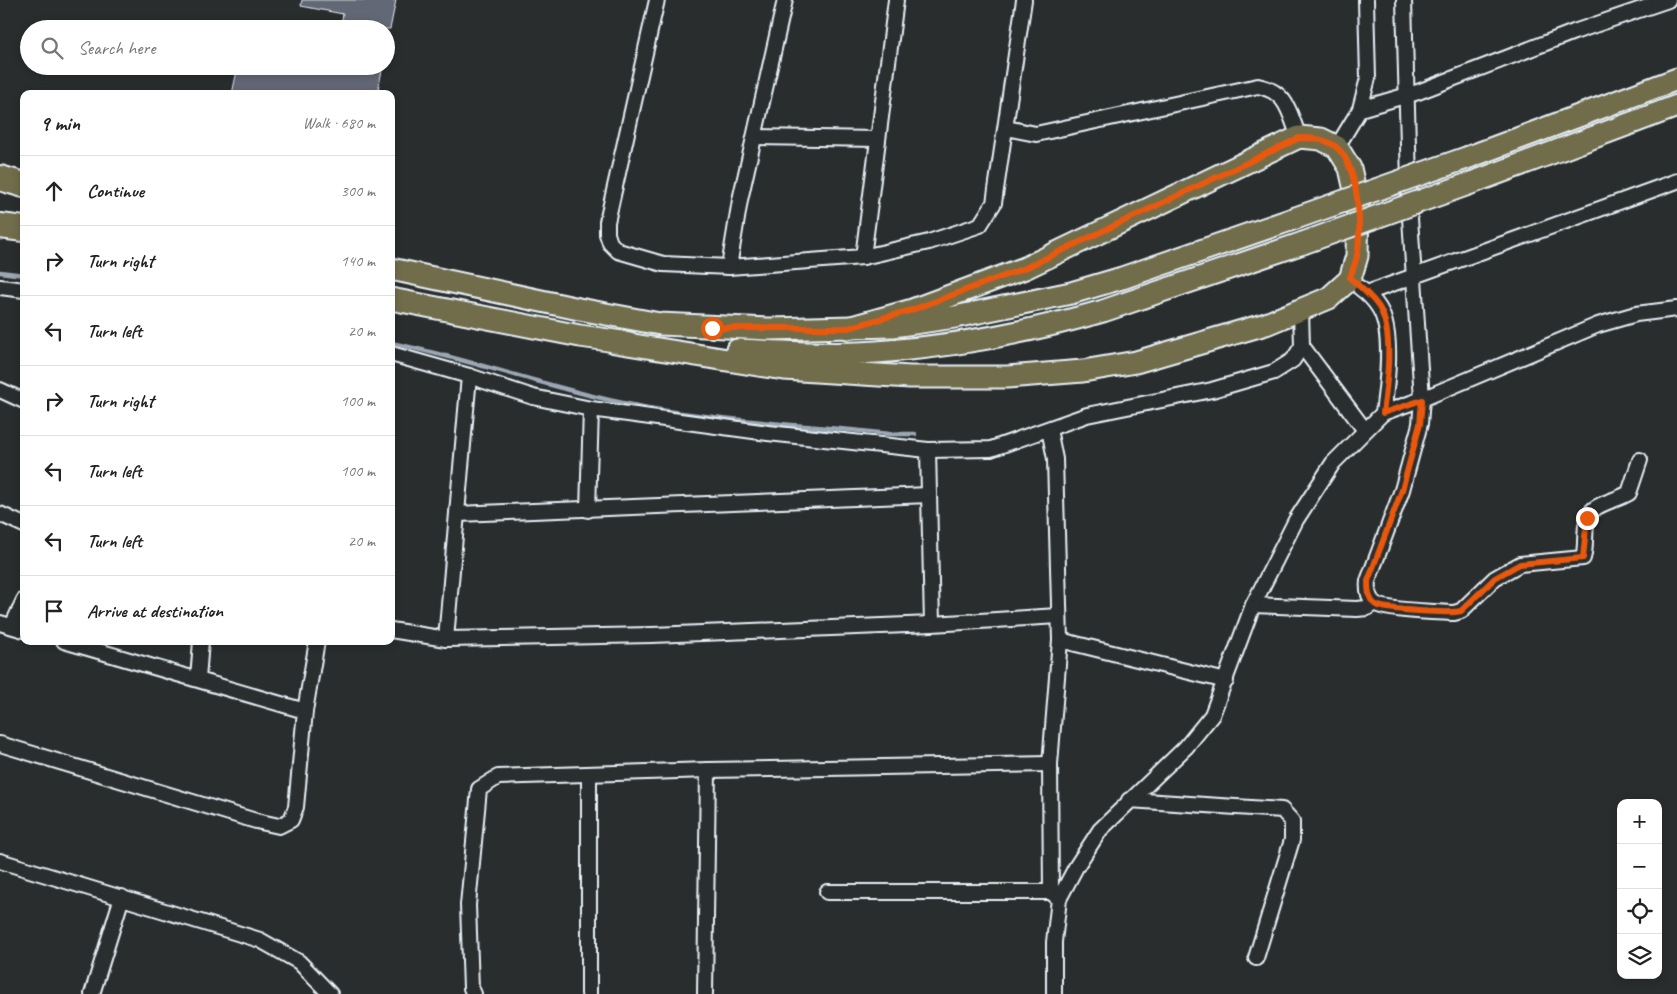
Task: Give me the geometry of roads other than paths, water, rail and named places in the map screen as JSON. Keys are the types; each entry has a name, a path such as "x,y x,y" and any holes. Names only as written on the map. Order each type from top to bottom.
{"highway":[{"path":"0,178 20,184"},
{"path":"0,226 20,228"}],"main road":[{"path":"395,270 578,309 660,324 712,328 848,328 924,323 1071,293 1122,278 1469,157 1677,79"},
{"path":"615,342 789,352 866,353 942,345 1074,319 1303,243 1474,182 1677,106"},
{"path":"395,300 615,342 784,369 910,377 1007,377 1083,370 1136,362 1266,324 1329,298 1350,278 1357,256 1358,204 1350,168 1337,147 1321,139 1299,138 1025,268 912,310 848,328"},
{"path":"0,189 20,193"},
{"path":"0,217 20,221"}],"street":[{"path":"657,0 608,222 607,234 610,243 618,251 663,264 729,267 863,257 929,242 980,225 994,203 1024,0"},
{"path":"729,267 785,0"},
{"path":"863,257 896,0"},
{"path":"1337,147 1360,109 1368,78 1366,0"},
{"path":"1404,0 1401,97 1414,275 1420,424 1402,490 1368,581 1368,592 1374,603 1385,607 1454,613 1461,611 1495,578 1520,564 1583,558 1587,518 1598,506 1617,500 1629,493 1640,460"},
{"path":"1360,109 1401,97 1574,32 1668,0"},
{"path":"1006,128 1036,134 1258,86 1271,88 1284,98 1299,138"},
{"path":"755,137 878,139"},
{"path":"1367,293 1677,181"},
{"path":"1350,278 1367,293 1379,308 1386,325 1388,411"},
{"path":"0,288 20,290"},
{"path":"1055,895 1100,830 1201,730 1218,704 1253,605 1296,520 1333,463 1364,429 1388,411 1419,401 1598,325 1636,314 1677,308"},
{"path":"395,355 469,376 533,397 591,409 768,433 928,450 991,449 1087,415 1212,390 1274,372 1293,360 1302,346 1301,311"},
{"path":"1302,346 1364,429"},
{"path":"446,639 469,376"},
{"path":"0,390 20,399"},
{"path":"588,510 591,409"},
{"path":"1049,429 1055,459 1060,640 1050,764 1055,895 1054,994"},
{"path":"928,450 932,624"},
{"path":"457,514 929,495"},
{"path":"0,514 20,523"},
{"path":"1253,605 1358,609 1367,608 1374,603"},
{"path":"12,626 20,609"},
{"path":"395,631 446,639 652,635 932,624 1058,616"},
{"path":"1060,640 1226,680"},
{"path":"78,645 305,711"},
{"path":"198,679 201,645"},
{"path":"0,744 256,821 279,826 291,820 296,807 305,711 316,645"},
{"path":"474,994 471,988 468,905 479,789 498,777 708,770 1050,764"},
{"path":"705,994 708,770"},
{"path":"589,774 589,994"},
{"path":"1129,800 1282,810 1292,821 1292,840 1256,958"},
{"path":"0,861 260,940 299,962 330,994"},
{"path":"828,892 1055,895"},
{"path":"92,994 122,897"}],"waterway":[{"path":"0,272 20,274"},
{"path":"395,344 632,405 695,415 751,421 890,434 915,434"}]}
